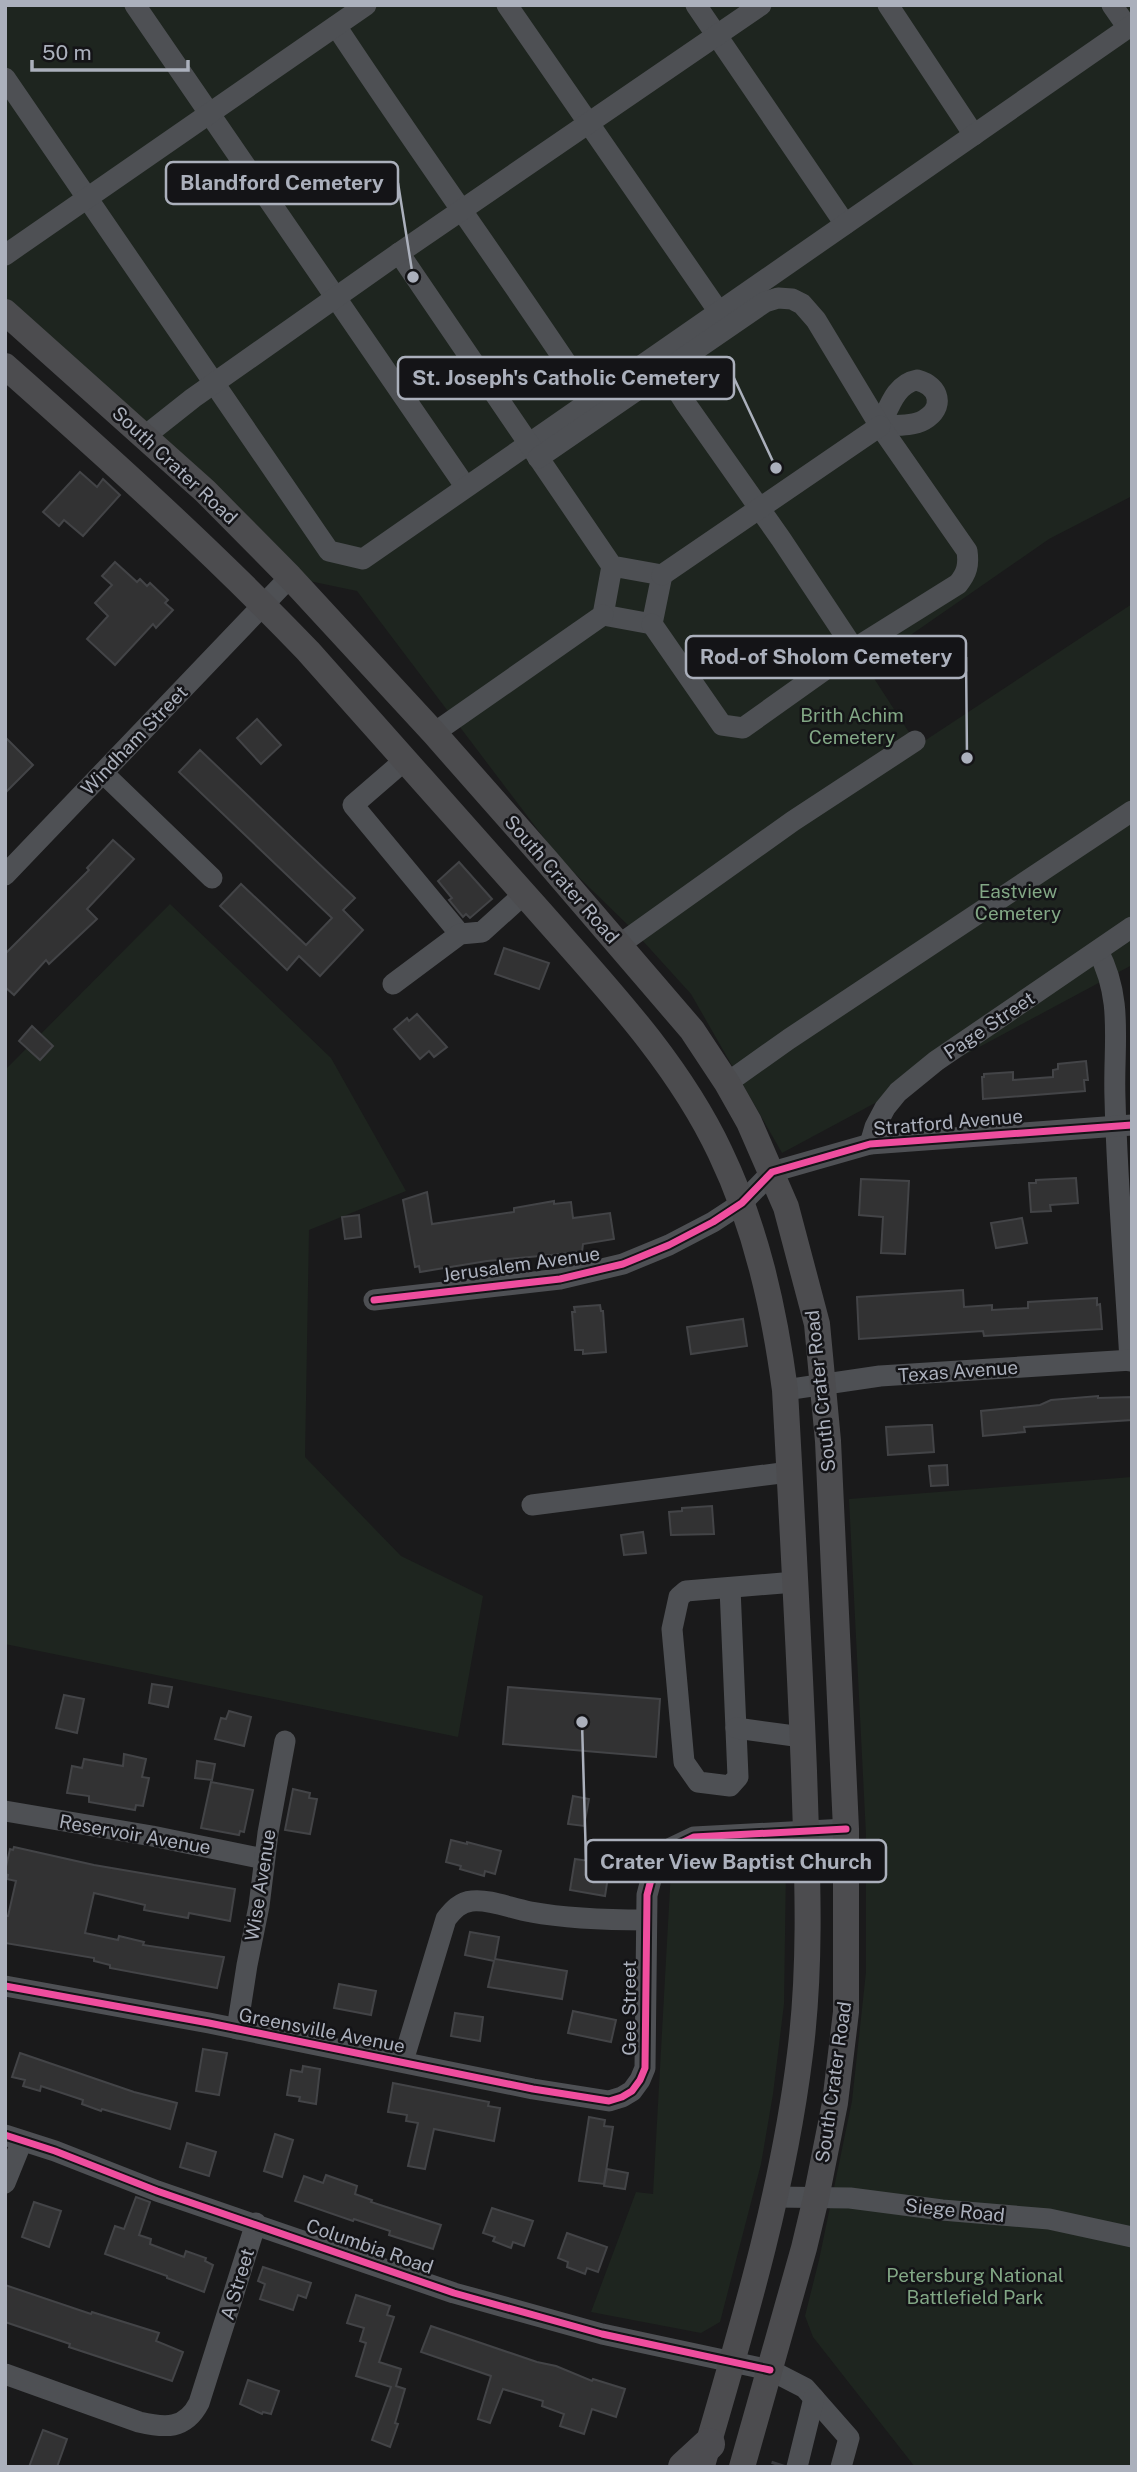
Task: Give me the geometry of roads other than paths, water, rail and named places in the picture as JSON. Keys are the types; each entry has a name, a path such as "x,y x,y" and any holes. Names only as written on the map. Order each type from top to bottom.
{"highway":[{"path":"684,2467 705,2455"}],"main road":[{"name":"South Crater Road","path":"5,312 170,458 290,577 434,733 619,945 692,1030 727,1083 750,1122 786,1207 817,1324 824,1383 846,1829 846,2012 835,2103 816,2198 742,2467"},
{"name":"South Crater Road","path":"5,366 139,486 263,605 524,894 665,1059 695,1104 742,1203 766,1281 778,1334 785,1390 806,1831 807,1982 801,2052 789,2137 705,2455"},
{"path":"139,486 170,458"}],"street":[{"path":"135,5 465,486"},
{"path":"5,255 366,5"},
{"path":"507,5 719,312"},
{"path":"696,5 845,224"},
{"path":"145,436 214,383 399,253 761,5"},
{"path":"888,5 974,135"},
{"path":"533,450 591,400 1130,26 1112,5"},
{"path":"336,26 591,400"},
{"path":"5,78 329,551 363,559 465,486 533,450 665,371 765,302 778,298 792,299 802,304"},
{"path":"399,253 612,566 603,615 434,733"},
{"path":"603,615 652,624 722,725 743,728 853,649 958,584 966,575 969,563 967,551 880,426 816,320 802,304 780,269"},
{"path":"665,371 853,649"},
{"path":"612,566 662,575 880,426"},
{"path":"652,624 662,575"},
{"name":"Windham Street","path":"5,875 290,577"},
{"path":"619,945 793,821 915,741"},
{"path":"405,761 353,805 460,934"},
{"path":"103,773 212,878"},
{"path":"727,1083 1132,811"},
{"path":"393,984 460,934 482,932 524,894"},
{"name":"Page Street","path":"870,1144 884,1108 898,1092 936,1060 1132,928"},
{"path":"1098,951 1109,971 1115,993 1124,1125 1131,1361"},
{"name":"Stratford Avenue","path":"742,1203 772,1172 870,1144 1124,1125"},
{"name":"Jerusalem Avenue","path":"374,1300 560,1279 623,1264 669,1245 742,1203"},
{"name":"Texas Avenue","path":"785,1390 880,1376 1131,1361"},
{"path":"532,1505 789,1472"},
{"path":"730,1588 738,1777 730,1786 698,1782 684,1762 672,1629 680,1597 686,1591 795,1582"},
{"path":"736,1728 802,1738"},
{"name":"Wise Avenue","path":"237,2029 285,1741"},
{"name":"Reservoir Avenue","path":"5,1811 152,1836 264,1859"},
{"name":"Gee Street","path":"632,2091 645,2068 647,1895 652,1876 662,1858 682,1841 694,1837 846,1829"},
{"path":"404,2062 446,1919 453,1909 464,1902 474,1900 531,1913 582,1919 646,1920"},
{"name":"Greensville Avenue","path":"5,1986 237,2029 533,2089 609,2101 632,2091"},
{"path":"5,2183 14,2138"},
{"name":"Columbia Road","path":"14,2138 454,2293 602,2334 770,2371 805,2388 849,2438 841,2467"},
{"name":"Siege Road","path":"775,2197 850,2198 942,2210 1049,2219 1132,2237"},
{"name":"A Street","path":"5,2374 162,2428 176,2425 188,2418 196,2409 256,2223"},
{"path":"790,2465 805,2433 814,2398"},
{"path":"805,2433 813,2467"}],"place":[{"name":"Blandford Cemetery","path":"413,277"},
{"name":"St. Joseph's Catholic Cemetery","path":"776,468"},
{"name":"Rod-of Sholom Cemetery","path":"967,758"},
{"name":"Crater View Baptist Church","path":"582,1722"}],"park label":[{"name":"Brith Achim Cemetery","path":"852,726"},
{"name":"Eastview Cemetery","path":"1018,902"},
{"name":"Petersburg National Battlefield Park","path":"975,2286"}]}
